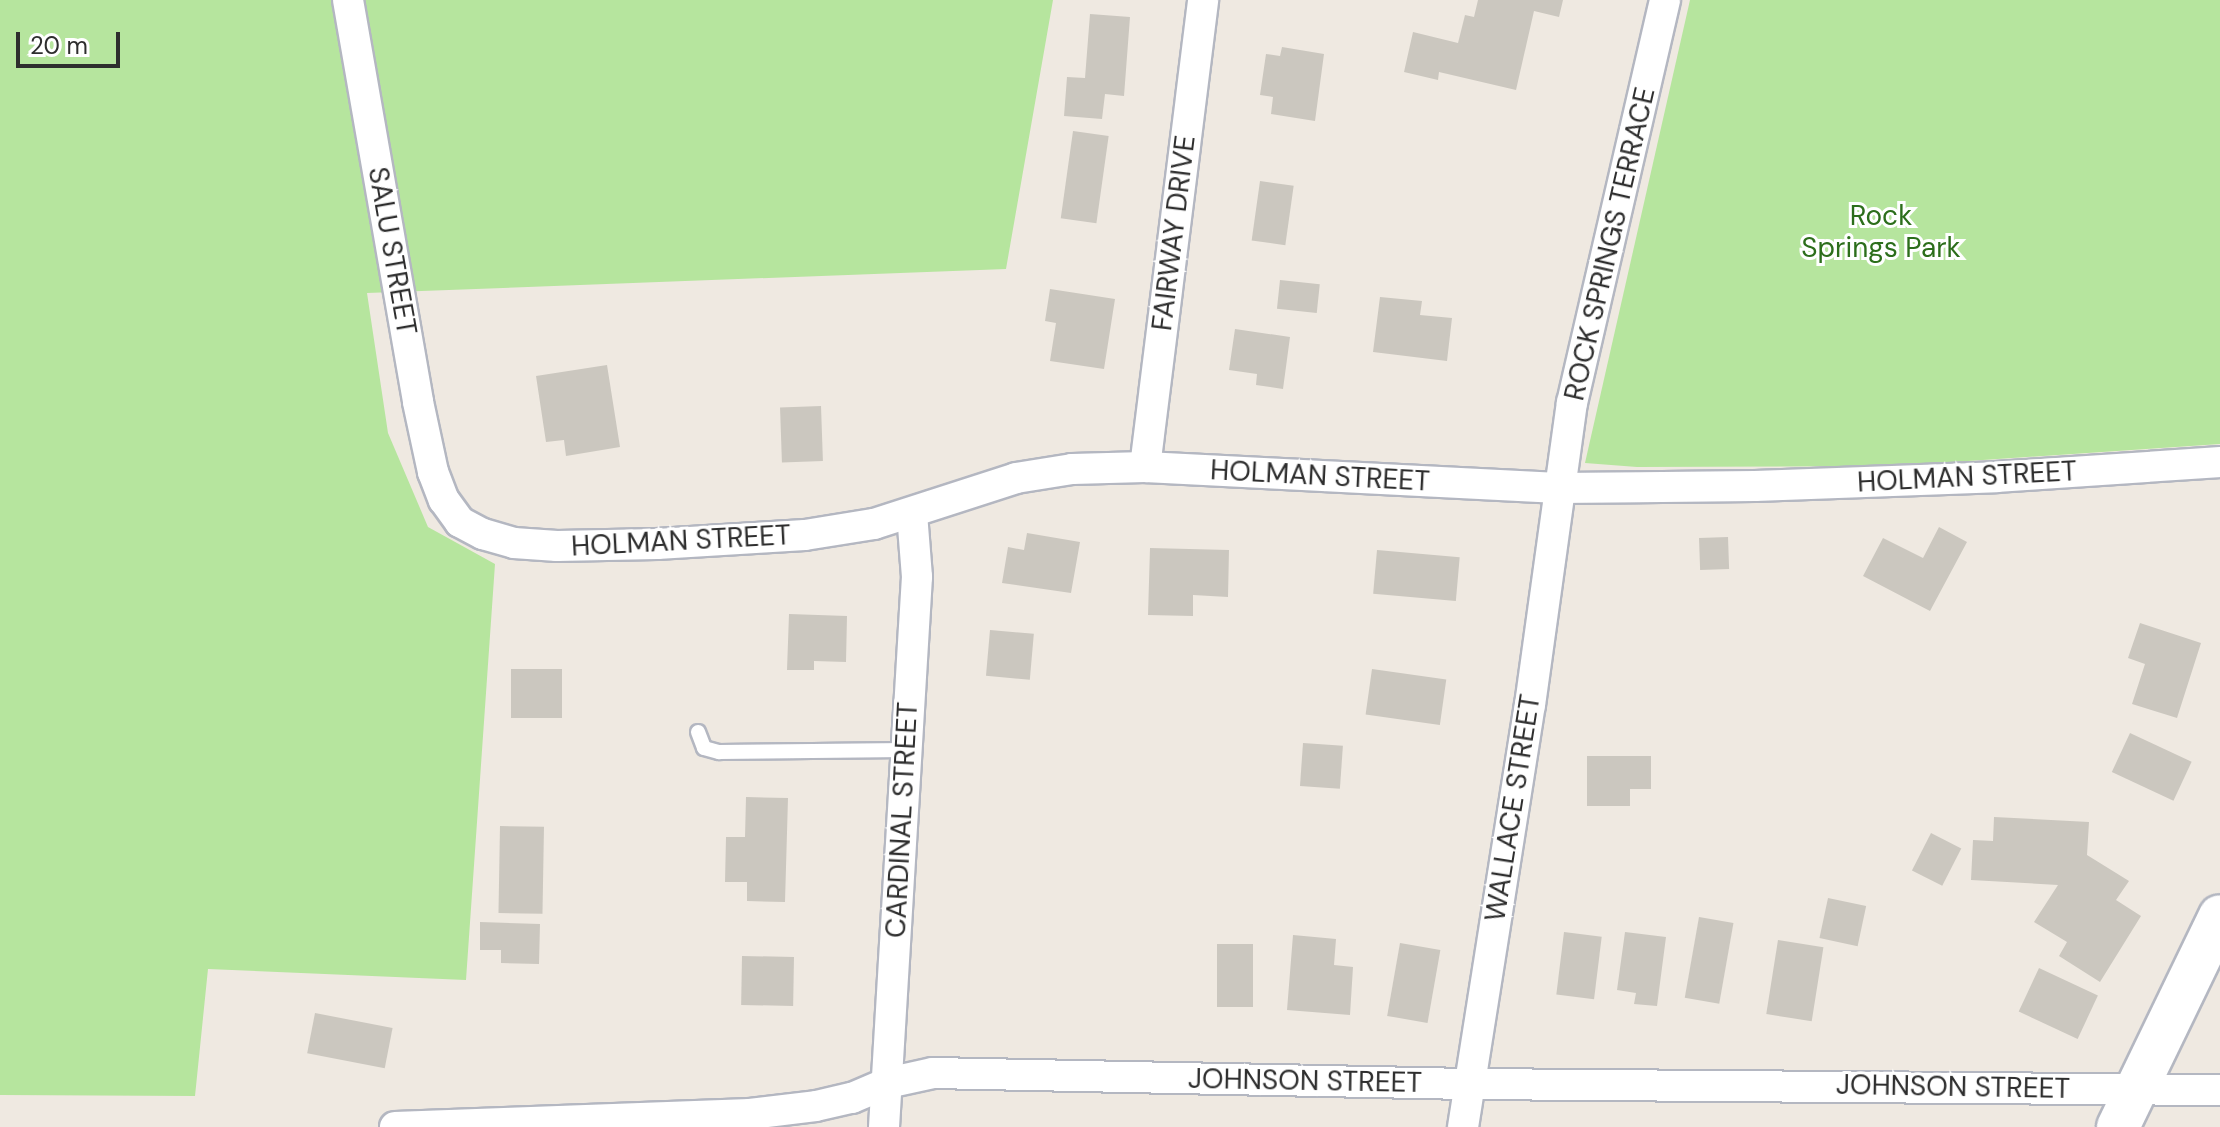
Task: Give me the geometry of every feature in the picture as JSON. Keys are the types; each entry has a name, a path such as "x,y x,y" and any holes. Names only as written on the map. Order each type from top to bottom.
{"main road":[{"path":"2118,1127 2220,916"}],"street":[{"name":"SALU STREET","path":"348,0 418,402 433,472 444,500"},
{"name":"FAIRWAY DRIVE","path":"1145,467 1203,0"},
{"name":"ROCK SPRINGS TERRACE","path":"1558,488 1572,403 1665,0"},
{"name":"HOLMAN STREET","path":"444,500 460,522 483,534 514,543 557,546 805,535 874,524 1016,478 1072,469 1145,467 1558,488 1830,483 2220,462"},
{"name":"WALLACE STREET","path":"1463,1127 1530,705 1558,488"},
{"name":"CARDINAL STREET","path":"884,1127 917,577 912,513"},
{"name":"JOHNSON STREET","path":"395,1127 750,1114 852,1098 887,1083 933,1073 1469,1084 2220,1090"}],"lane":[{"path":"698,732 704,748 719,752 906,750"}],"green space":[{"path":"0,0 1053,0 1006,269 367,293 388,433 428,527 495,564 466,980 208,969 195,1096 0,1095"},
{"name":"Rock Springs Park","path":"1690,0 2220,0 2220,444 1895,466 1637,467 1585,463"}],"building":[{"path":"1478,0 1563,0 1559,17 1534,11 1516,90 1439,72 1438,80 1404,72 1413,32 1458,43 1465,15 1474,17"},
{"path":"1090,14 1130,17 1124,96 1105,94 1102,119 1064,116 1067,77 1085,78"},
{"path":"1282,47 1324,54 1315,121 1271,114 1273,97 1260,95 1266,54 1280,56"},
{"path":"1073,131 1109,136 1096,223 1061,218"},
{"path":"1260,181 1294,186 1285,245 1252,240"},
{"path":"1280,280 1320,284 1317,313 1277,309"},
{"path":"1050,289 1115,299 1104,369 1050,361 1056,323 1045,321"},
{"path":"1380,297 1422,301 1420,315 1452,318 1447,361 1373,352"},
{"path":"1235,329 1290,337 1283,389 1256,385 1257,374 1229,370"},
{"path":"607,365 620,447 566,456 564,440 546,442 536,376"},
{"path":"821,406 823,461 782,462 780,407"},
{"path":"1939,527 1967,542 1930,611 1863,576 1883,538 1923,558"},
{"path":"1027,533 1080,542 1071,593 1002,583 1008,547 1024,550"},
{"path":"1728,537 1729,569 1700,570 1699,538"},
{"path":"1150,548 1229,550 1228,597 1193,595 1193,616 1148,615"},
{"path":"1377,550 1460,557 1456,601 1373,594"},
{"path":"789,614 847,616 846,662 814,661 814,670 787,670"},
{"path":"2140,623 2201,643 2177,718 2132,704 2145,664 2128,658"},
{"path":"990,630 1034,634 1030,680 986,676"},
{"path":"511,669 562,669 562,718 511,718"},
{"path":"1372,669 1446,679 1440,725 1366,715"},
{"path":"2130,733 2192,762 2173,801 2112,772"},
{"path":"1303,743 1343,746 1340,789 1300,786"},
{"path":"1587,756 1651,756 1651,789 1630,789 1630,806 1587,806"},
{"path":"746,797 788,798 785,902 747,901 747,882 725,882 726,837 745,837"},
{"path":"1994,817 2089,822 2087,855 2129,881 2116,900 2141,916 2100,982 2059,956 2067,942 2034,922 2058,885 1971,880 1973,840 1993,841"},
{"path":"500,826 544,827 542,914 498,913"},
{"path":"1931,833 1961,848 1942,886 1912,870"},
{"path":"1828,898 1866,906 1858,946 1819,938"},
{"path":"1699,917 1733,923 1719,1004 1685,998"},
{"path":"480,922 540,924 539,964 501,963 501,950 480,950"},
{"path":"1564,932 1602,937 1594,999 1556,995"},
{"path":"1625,932 1666,937 1657,1006 1634,1004 1636,993 1617,990"},
{"path":"1293,935 1336,939 1334,965 1353,967 1350,1015 1287,1010"},
{"path":"1778,940 1823,947 1812,1021 1766,1014"},
{"path":"1400,943 1440,950 1428,1023 1387,1016"},
{"path":"1217,944 1253,944 1253,1007 1217,1007"},
{"path":"742,956 794,957 793,1006 741,1005"},
{"path":"2039,968 2098,995 2078,1039 2019,1012"},
{"path":"315,1013 393,1028 385,1068 307,1053"}]}
